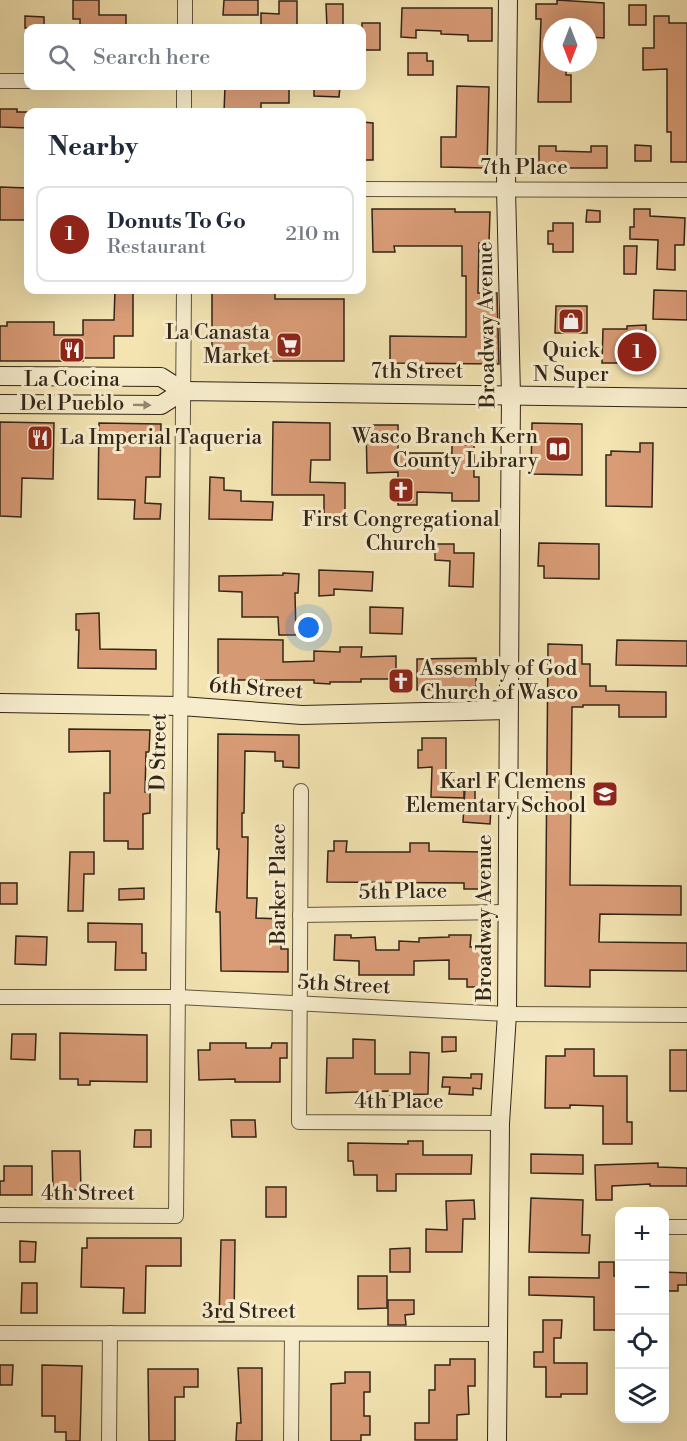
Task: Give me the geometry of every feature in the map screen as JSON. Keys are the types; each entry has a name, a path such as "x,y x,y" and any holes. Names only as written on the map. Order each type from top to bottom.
{"street":[{"path":"185,0 185,24"},
{"name":"Broadway Avenue","path":"497,1441 500,1123 507,1014 511,395 506,189 508,0"},
{"path":"0,81 24,81"},
{"path":"184,90 184,108"},
{"name":"7th Place","path":"366,189 687,190"},
{"name":"D Street","path":"176,1216 184,294"},
{"name":"7th Street","path":"0,376 161,377 183,391 687,398"},
{"name":"7th Street","path":"0,404 161,405 183,391"},
{"name":"6th Street","path":"0,703 181,706 302,715 508,710"},
{"name":"Barker Place","path":"298,1122 301,791"},
{"name":"5th Place","path":"300,915 507,912"},
{"name":"5th Street","path":"0,997 178,998 507,1014 687,1015"},
{"name":"4th Place","path":"298,1122 500,1123"},
{"name":"4th Street","path":"0,1215 176,1216"},
{"path":"669,1227 687,1227"},
{"name":"3rd Street","path":"0,1333 498,1334"},
{"path":"109,1441 110,1333"},
{"path":"291,1441 292,1334"}],"building":[{"path":"73,0 99,0 99,15 126,15 126,24 80,24 80,19 73,19"},
{"path":"224,0 258,0 258,15 223,15"},
{"path":"557,0 604,3 604,38 597,38 597,18 543,18 543,72 566,72 566,75 571,75 571,102 538,102 541,19 536,19 536,4 557,4"},
{"path":"279,1 297,1 297,24 261,24 261,13 279,14"},
{"path":"326,4 343,4 343,24 327,24"},
{"path":"629,5 646,5 646,25 629,25"},
{"path":"402,8 492,8 492,41 468,41 468,35 441,34 441,31 416,30 416,38 401,37"},
{"path":"25,16 44,17 44,24 25,24"},
{"path":"654,16 669,16 669,23 687,23 687,162 671,162 671,132 667,132 667,69 643,70 643,48 654,48"},
{"path":"380,23 380,50 366,50 366,24 362,24"},
{"path":"408,53 427,53 427,61 433,61 433,75 408,75"},
{"path":"457,86 489,87 487,168 441,167 441,137 456,137"},
{"path":"225,90 289,90 289,103 261,103 261,108 224,108"},
{"path":"314,90 340,90 339,97 314,96"},
{"path":"0,109 17,109 17,112 24,112 24,128 0,127"},
{"path":"366,122 373,123 373,160 366,160"},
{"path":"635,145 651,146 651,161 635,161"},
{"path":"539,146 556,146 556,151 591,152 591,146 607,146 607,168 539,168"},
{"path":"0,187 24,188 24,220 0,220"},
{"path":"372,209 455,209 455,212 490,212 489,243 479,243 478,293 497,293 499,364 390,363 390,336 466,337 466,276 462,276 462,246 394,246 395,252 373,252"},
{"path":"634,209 650,209 650,216 685,218 684,245 675,245 675,270 657,269 658,240 630,239 630,227 634,227"},
{"path":"587,210 600,211 600,222 586,222"},
{"path":"553,223 573,223 573,252 553,252 553,244 548,244 548,231 553,231"},
{"path":"624,246 637,246 636,274 624,274"},
{"path":"654,290 687,291 687,320 653,319"},
{"path":"115,294 133,294 133,336 114,336 114,358 83,358 83,361 0,361 0,326 7,326 7,322 54,322 54,335 83,335 83,320 114,320"},
{"path":"212,294 275,294 275,299 344,299 344,361 212,361"},
{"path":"556,306 587,306 587,333 555,333"},
{"path":"646,325 646,351 649,351 649,365 602,363 603,329 627,329 627,326"},
{"path":"0,422 54,423 53,479 22,478 21,517 0,516"},
{"path":"273,422 330,423 330,460 311,460 310,482 345,483 345,519 324,519 324,495 272,495"},
{"path":"99,423 161,424 160,477 146,477 145,503 161,504 160,519 134,519 135,500 98,499"},
{"path":"532,423 582,424 582,475 531,474"},
{"path":"366,425 398,425 398,453 452,453 452,445 474,445 474,477 479,477 479,501 452,501 452,493 417,492 417,505 398,505 398,472 367,473"},
{"path":"640,443 653,443 652,507 606,506 606,455 611,455 611,451 640,452"},
{"path":"210,477 224,478 224,490 241,491 241,501 273,502 272,520 209,519"},
{"path":"539,543 599,544 599,579 544,578 544,566 538,566"},
{"path":"435,544 454,544 454,553 474,553 473,587 449,586 450,561 435,560"},
{"path":"319,570 373,572 372,591 334,589 334,595 319,596"},
{"path":"283,573 299,574 298,593 295,593 296,635 279,635 278,617 242,617 242,592 219,591 219,576 283,575"},
{"path":"370,607 403,608 402,634 370,633"},
{"path":"99,613 100,649 156,650 156,669 78,668 79,630 76,630 76,614"},
{"path":"218,639 283,640 283,662 314,661 314,651 340,652 340,647 362,647 361,657 396,656 396,679 361,679 361,682 330,682 330,684 314,683 314,680 238,680 238,684 218,684"},
{"path":"617,640 687,641 687,666 616,665"},
{"path":"548,644 582,645 582,664 590,664 590,686 606,686 606,691 666,692 666,717 619,717 619,705 572,707 570,885 681,886 681,915 600,914 599,942 687,943 687,971 590,970 590,987 545,986"},
{"path":"476,658 476,689 417,690 417,659"},
{"path":"69,729 150,730 149,752 146,752 145,792 150,792 150,813 143,814 143,849 128,849 128,841 104,841 104,793 110,793 110,751 69,752"},
{"path":"218,734 299,735 299,768 283,767 283,761 275,761 275,752 245,751 244,813 242,813 242,837 248,837 247,898 257,898 256,918 282,919 281,949 288,949 288,972 221,971 220,912 216,912 219,849 217,849"},
{"path":"422,738 446,738 446,780 464,781 464,798 431,797 432,767 418,768 418,750 422,750"},
{"path":"465,788 475,788 475,807 491,808 490,824 463,822"},
{"path":"334,841 347,841 346,852 410,852 410,843 429,843 429,851 483,852 483,889 464,889 464,883 327,882 328,851 334,851"},
{"path":"70,852 94,852 94,874 84,874 83,911 68,911"},
{"path":"0,883 17,883 17,904 0,904"},
{"path":"144,888 144,899 119,900 119,889"},
{"path":"88,923 142,924 142,953 146,953 146,970 115,970 116,942 88,942"},
{"path":"335,935 351,935 351,938 375,937 376,950 399,950 399,941 419,942 419,938 471,935 470,947 488,947 488,987 467,987 467,979 449,979 449,960 414,961 414,975 359,975 359,961 334,960"},
{"path":"16,936 47,937 46,965 15,964"},
{"path":"60,1033 147,1035 147,1082 90,1081 90,1085 78,1085 78,1079 60,1079"},
{"path":"12,1034 36,1034 35,1060 11,1059"},
{"path":"442,1037 456,1037 456,1051 442,1052"},
{"path":"353,1039 375,1040 375,1074 410,1074 410,1052 429,1053 428,1094 390,1095 390,1091 326,1093 327,1058 353,1058"},
{"path":"210,1043 246,1043 246,1048 271,1048 272,1043 287,1043 287,1058 280,1058 280,1082 235,1082 235,1079 199,1080 198,1050 210,1050"},
{"path":"565,1049 594,1049 594,1076 627,1076 627,1122 632,1122 632,1144 603,1144 603,1106 570,1105 570,1108 545,1108 546,1056 565,1056"},
{"path":"670,1050 687,1050 687,1091 670,1091"},
{"path":"471,1074 482,1074 481,1089 473,1088 473,1095 449,1094 450,1087 442,1087 443,1077 471,1078"},
{"path":"231,1120 255,1120 256,1137 232,1137"},
{"path":"135,1130 151,1130 151,1147 134,1147"},
{"path":"408,1141 423,1141 423,1155 472,1155 471,1174 396,1174 396,1191 377,1191 377,1175 354,1175 353,1161 348,1161 348,1143 408,1144"},
{"path":"52,1151 80,1151 81,1190 53,1190"},
{"path":"531,1154 583,1155 583,1174 531,1173"},
{"path":"658,1163 658,1167 687,1168 687,1186 650,1186 650,1184 612,1186 612,1200 596,1200 595,1165"},
{"path":"4,1166 32,1166 32,1195 0,1195 0,1181 4,1181"},
{"path":"266,1187 286,1187 286,1217 266,1217"},
{"path":"531,1198 583,1200 582,1235 590,1235 589,1253 529,1252"},
{"path":"474,1200 475,1219 463,1219 462,1252 426,1252 426,1229 447,1230 446,1201"},
{"path":"87,1238 181,1238 181,1266 146,1266 145,1313 123,1313 124,1288 81,1287 82,1248 87,1248"},
{"path":"221,1240 235,1240 234,1322 219,1322"},
{"path":"20,1241 36,1242 35,1262 20,1262"},
{"path":"410,1248 410,1272 390,1272 390,1249"},
{"path":"599,1262 614,1262 615,1330 594,1330 594,1297 529,1295 529,1277 599,1278"},
{"path":"669,1272 687,1273 687,1285 678,1285 678,1291 669,1291"},
{"path":"358,1276 387,1276 387,1308 358,1309"},
{"path":"22,1283 37,1283 37,1313 21,1313"},
{"path":"388,1300 414,1300 414,1314 405,1315 406,1325 388,1325"},
{"path":"543,1320 562,1320 561,1338 554,1338 554,1363 587,1363 587,1394 561,1394 561,1397 546,1397 546,1367 534,1367 534,1352 543,1352"},
{"path":"450,1359 475,1359 475,1386 468,1386 469,1414 457,1415 457,1440 415,1440 415,1423 429,1423 429,1390 435,1390 435,1365 450,1365"},
{"path":"0,1365 13,1365 12,1385 0,1385"},
{"path":"42,1365 82,1366 80,1441 66,1441 66,1432 55,1432 55,1416 42,1416"},
{"path":"238,1368 262,1368 262,1441 236,1441 237,1423 241,1423"},
{"path":"148,1369 198,1369 198,1387 184,1387 184,1397 175,1397 175,1441 149,1441"},
{"path":"345,1372 370,1372 370,1392 364,1392 364,1416 370,1416 370,1435 361,1435 361,1441 331,1441 331,1384 345,1383"}],"place":[{"name":"Quick N Super","path":"571,321"},
{"name":"La Canasta Market","path":"289,345"},
{"name":"La Cocina Del Pueblo","path":"72,350"},
{"name":"Donuts To Go","path":"637,352"},
{"name":"La Imperial Taqueria","path":"40,438"},
{"name":"Wasco Branch Kern County Library","path":"558,449"},
{"name":"First Congregational Church","path":"401,490"},
{"name":"Assembly of God Church of Wasco","path":"401,681"},
{"name":"Karl F Clemens Elementary School","path":"605,794"}]}
